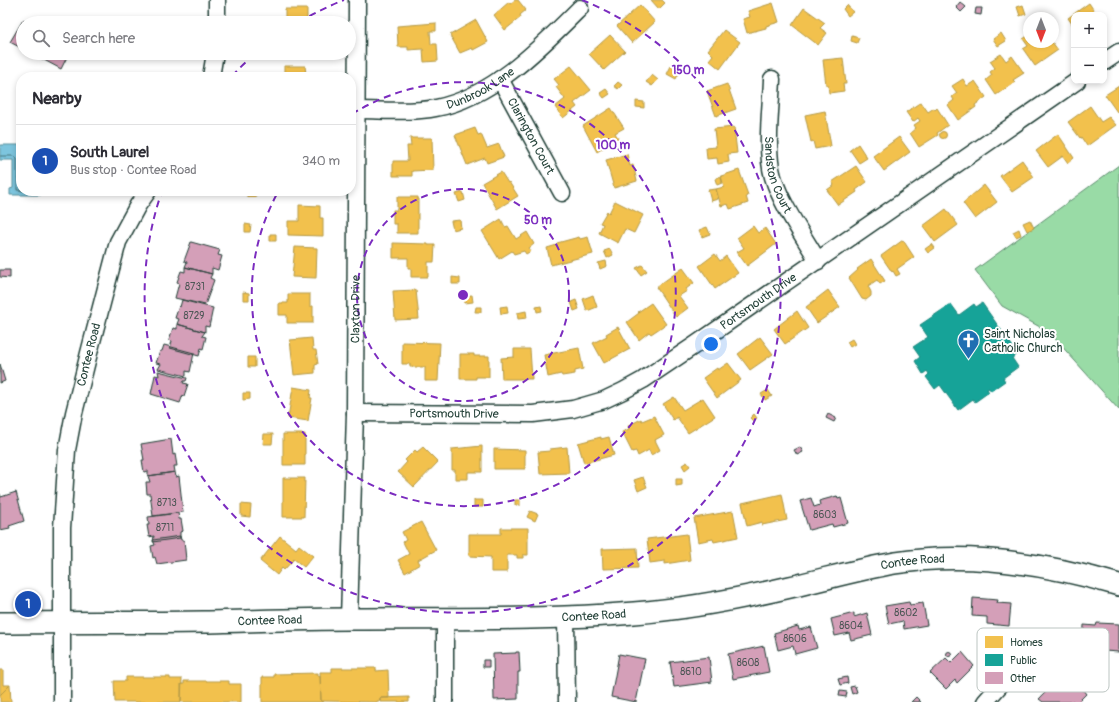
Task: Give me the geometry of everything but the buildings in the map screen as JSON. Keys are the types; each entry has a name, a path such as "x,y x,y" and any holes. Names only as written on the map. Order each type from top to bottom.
{"street":[{"path":"217,0 217,16"},
{"name":"Claxton Drive","path":"349,619 355,414 358,0"},
{"name":"Dunbrook Lane","path":"357,110 416,110 436,108 466,98 500,79 552,35 580,8"},
{"path":"1107,60 1119,52"},
{"path":"212,72 214,60"},
{"name":"Clarington Court","path":"500,79 562,193"},
{"name":"Sandston Court","path":"772,79 770,147 773,176 781,198 818,261"},
{"name":"Portsmouth Drive","path":"355,414 533,414 556,412 591,405 604,400 643,380 695,345 1073,84"},
{"name":"Contee Road","path":"62,622 63,506 67,450 89,353 118,242 144,196"},
{"name":"Contee Road","path":"0,623 566,618 637,613 708,604 789,588 870,568 921,560 960,559 1006,562 1056,568 1119,585"},
{"path":"566,618 567,702"},
{"path":"445,702 446,619"},
{"path":"62,622 62,702"},
{"path":"985,702 994,692"}],"green space":[{"path":"1119,165 1119,410 1049,332 1002,306 975,270"}],"water":[{"path":"0,145 16,145 16,195 10,195 10,189 13,188 13,160 0,160"}],"place":[{"name":"Saint Nicholas Catholic Church","path":"968,360"},
{"name":"South Laurel","path":"28,604"}]}
